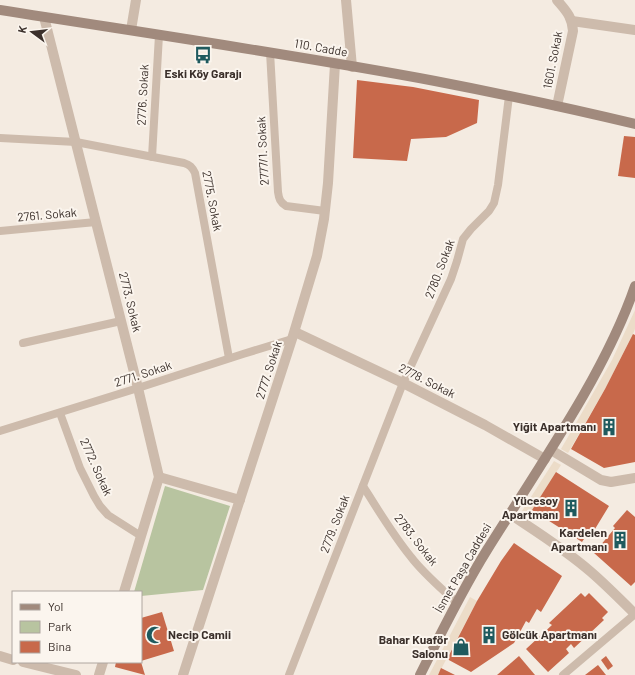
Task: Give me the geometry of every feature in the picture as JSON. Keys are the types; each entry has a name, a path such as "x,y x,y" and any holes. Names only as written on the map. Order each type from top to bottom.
{"street":[{"path":"131,30 136,0"},
{"path":"346,0 352,67"},
{"name":"1601. Sokak","path":"557,0 572,21 573,31 557,106"},
{"name":"110. Cadde","path":"0,10 270,52 436,81 635,124"},
{"name":"2773. Sokak","path":"44,17 138,388 159,477"},
{"path":"572,21 635,30"},
{"name":"2777. Sokak","path":"183,675 294,336 317,256 325,211 328,183 336,64"},
{"name":"İsmet Paşa Caddesi","path":"420,675 486,551 551,450 594,375 621,322 634,290"},
{"name":"2778. Sokak","path":"294,336 404,383 485,425 545,459"},
{"path":"551,450 601,480 611,482 635,478"},
{"path":"124,591 159,477 240,500"},
{"path":"510,514 564,551 590,571 635,614"},
{"path":"0,656 12,660"},
{"path":"26,663 59,673 76,675"},
{"path":"99,675 103,663"}],"lane":[{"name":"2776. Sokak","path":"152,157 159,35"},
{"name":"2777/1. Sokak","path":"270,52 279,198 286,206 325,211"},
{"name":"2780. Sokak","path":"404,383 451,279 464,239 471,229 489,211 494,203 498,184 509,96"},
{"name":"2775. Sokak","path":"0,138 76,142 190,165 195,173 229,358"},
{"name":"2761. Sokak","path":"0,231 96,222"},
{"path":"23,343 121,321"},
{"name":"2771. Sokak","path":"0,431 138,388 294,336"},
{"name":"2779. Sokak","path":"289,675 404,383"},
{"name":"2772. Sokak","path":"60,413 80,468 100,506 108,515 141,536"},
{"name":"2783. Sokak","path":"363,486 412,558 424,572 457,603"},
{"path":"563,675 635,614"}],"green space":[{"path":"165,486 230,506 203,590 142,596 142,591 134,591"}],"shaded area":[{"path":"635,310 635,329 633,334 605,389 568,453 561,449 612,360"},
{"path":"554,461 561,465 528,516 522,511"},
{"path":"470,597 477,601 438,675 429,675"}],"building":[{"path":"357,80 413,87 479,100 477,123 446,137 411,139 407,161 353,158"},
{"path":"624,136 635,137 635,178 618,176"},
{"name":"Yiğit Apartmanı","path":"633,334 635,335 635,462 604,468 571,449 605,389"},
{"name":"Yücesoy Apartmanı","path":"556,472 609,506 595,529 592,527 582,542 532,510"},
{"name":"Kardelen Apartmanı","path":"627,510 635,517 635,582 631,586 594,553 615,528 613,526"},
{"path":"514,543 562,576 541,612 537,609 529,623 526,621 514,643 471,672 447,659 477,601 501,561"},
{"path":"581,593 585,597 589,593 608,612 602,618 604,620 574,648 571,644 566,649 569,653 548,672 526,649 552,625 549,623"},
{"name":"Necip Camii","path":"162,612 174,651 142,661 142,618"},
{"path":"519,656 535,675 497,675"},
{"path":"606,656 613,666 608,670 601,660"},
{"path":"116,663 141,663 145,675 115,667"},
{"path":"598,665 606,675 585,675"},
{"path":"441,668 455,675 438,675"}],"place":[{"name":"Eski Köy Garajı","path":"203,55"},
{"name":"Yiğit Apartmanı","path":"609,427"},
{"name":"Yücesoy Apartmanı","path":"571,508"},
{"name":"Kardelen Apartmanı","path":"620,540"},
{"name":"Necip Camii","path":"155,635"},
{"name":"Gölcük Apartmanı","path":"489,635"},
{"name":"Bahar Kuaför Salonu","path":"461,647"}]}
